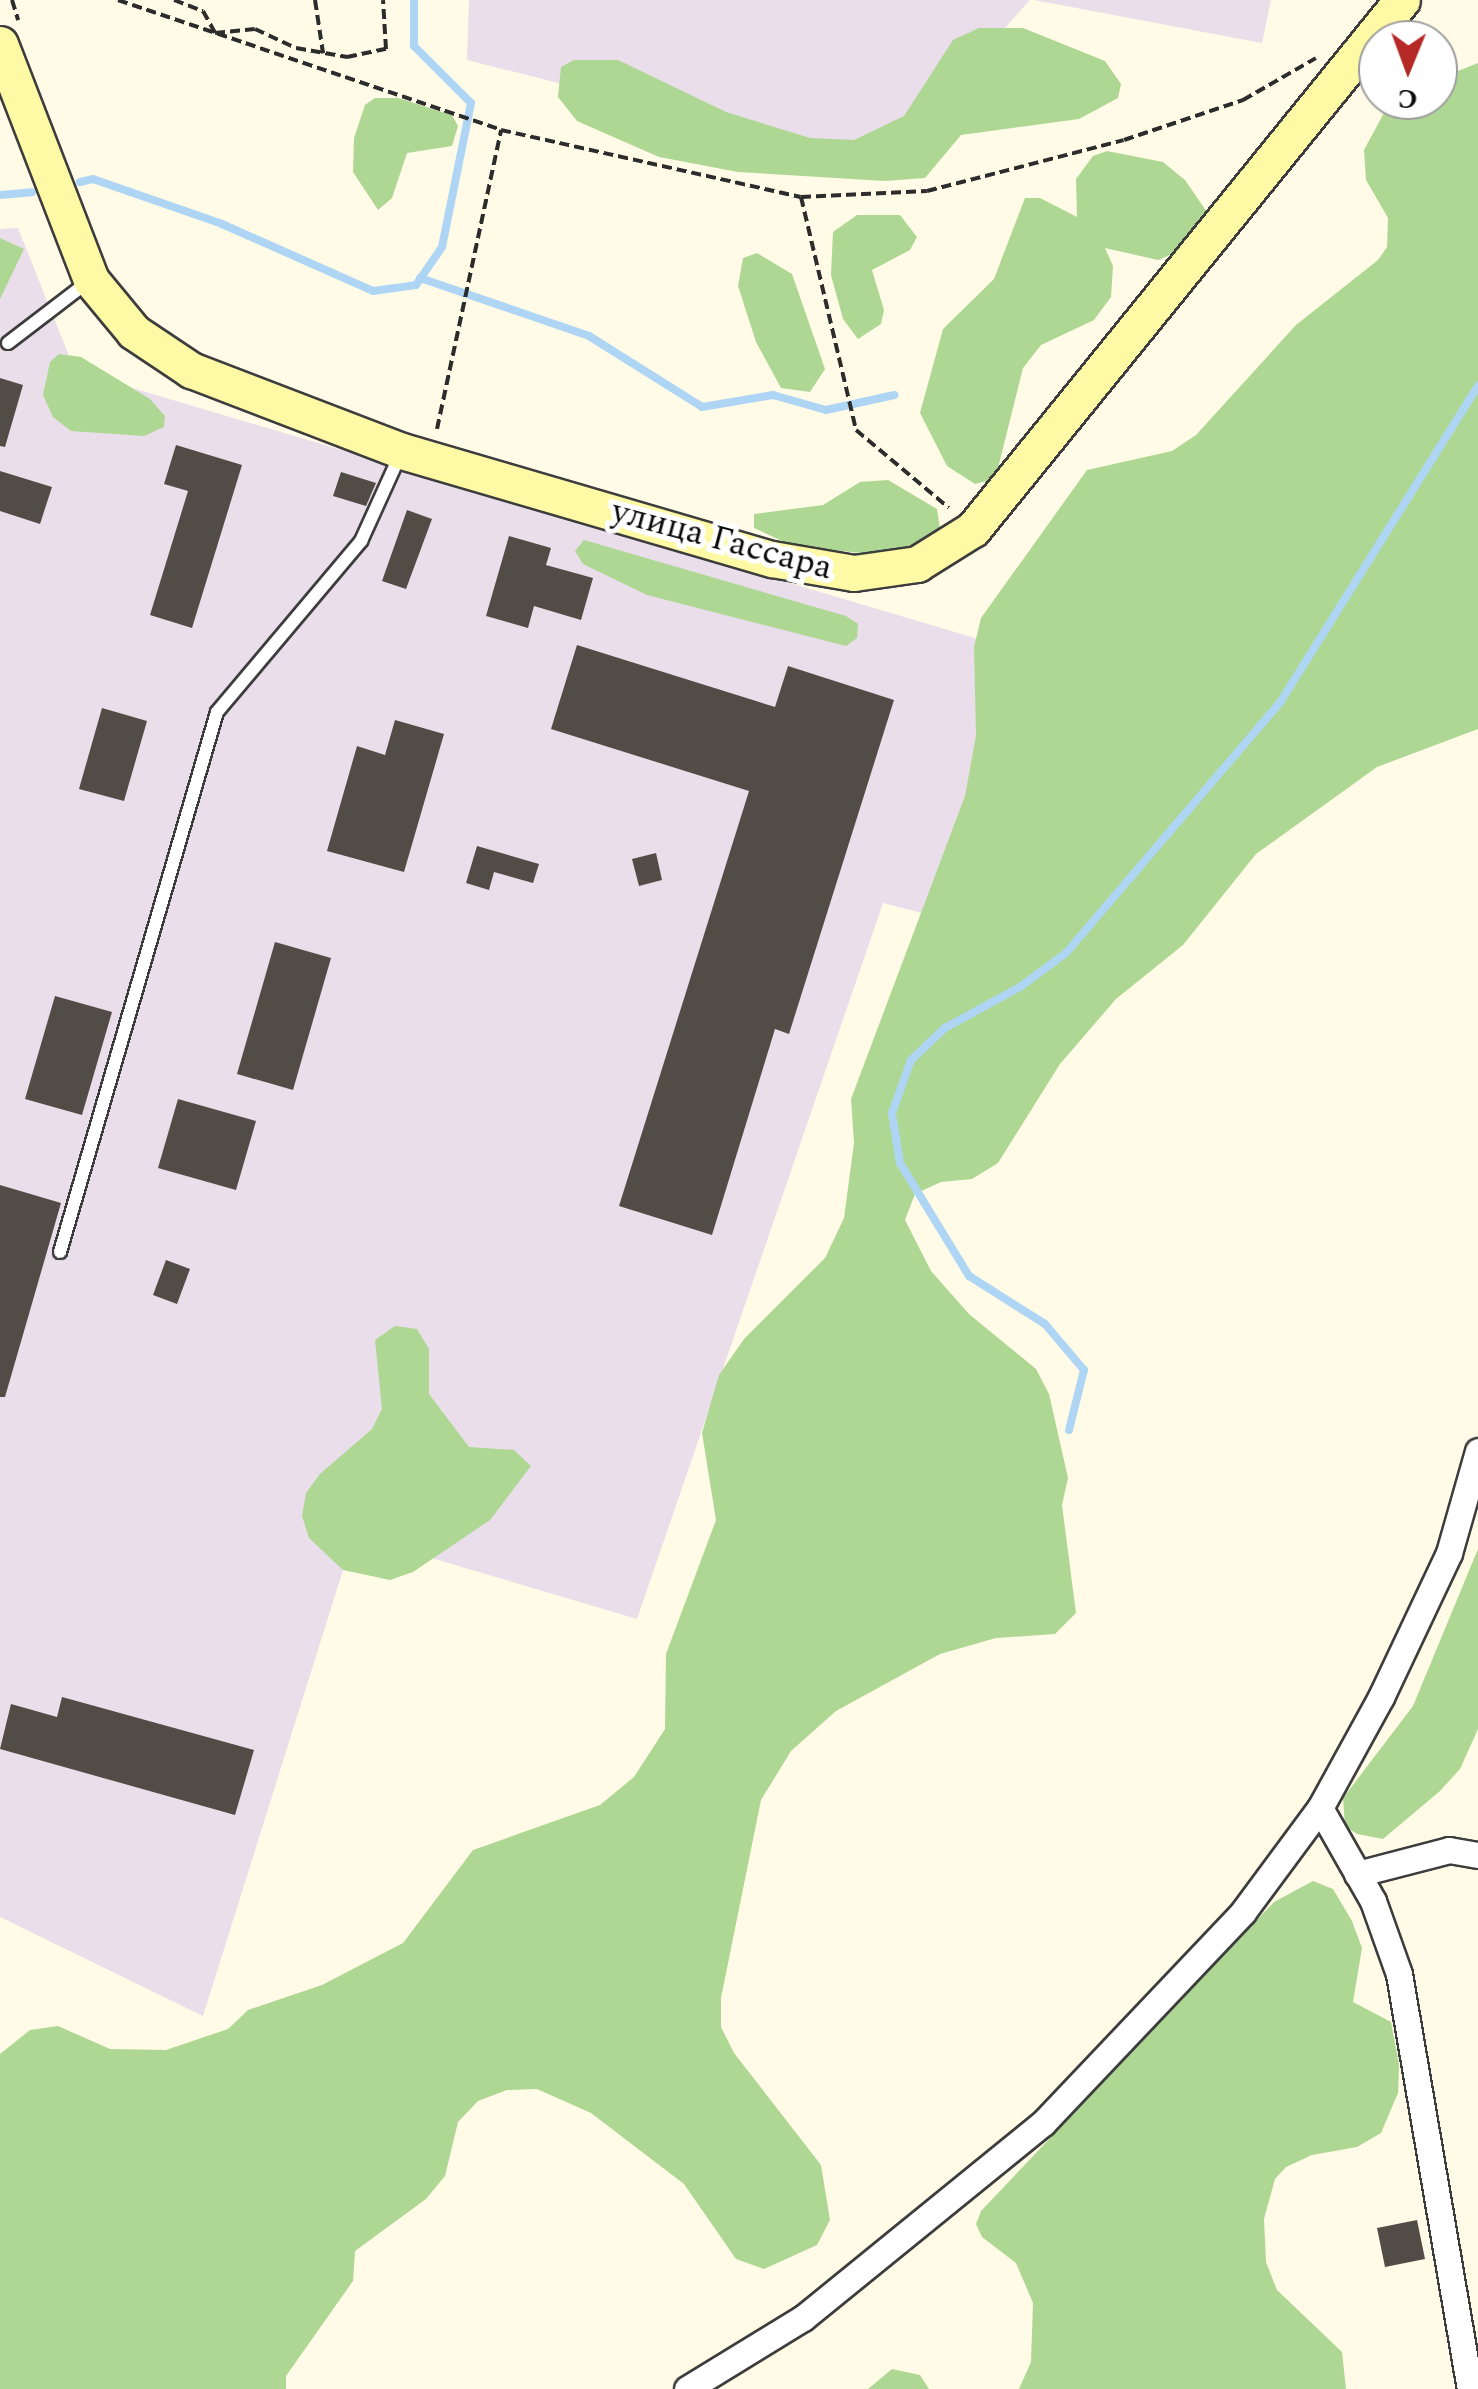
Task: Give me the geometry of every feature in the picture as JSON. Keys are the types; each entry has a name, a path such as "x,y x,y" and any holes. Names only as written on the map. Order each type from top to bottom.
{"main road":[{"name":"улица Гассара","path":"10,38 91,280 134,332 190,370 772,559 838,571 917,564 973,529 1402,0"}],"street":[{"path":"688,2389 803,2318 1043,2122 1243,1912 1320,1808 1449,1554 1478,1451"},
{"path":"1320,1808 1357,1874 1399,1974 1470,2389"},
{"path":"1357,1874 1449,1850 1477,1851"}],"lane":[{"path":"8,344 91,280"},
{"path":"60,1252 217,712 361,541 411,441"}],"path":[{"path":"10,38 12,0"},
{"path":"118,0 500,130 801,197 927,191 1124,140 1243,100 1324,53"},
{"path":"174,0 204,10 214,33"},
{"path":"316,0 323,53"},
{"path":"214,33 255,29 323,53 373,56 386,49 384,0"},
{"path":"411,441 435,435 500,130"},
{"path":"801,197 848,412 856,430 973,529"}],"shaded area":[{"path":"469,0 1030,0 882,165 467,60"},
{"path":"1034,0 1271,0 1262,43"},
{"path":"18,228 75,371 1022,652 930,915 883,903 637,1619 354,1535 203,2016 0,1917 0,229"}],"green space":[{"path":"979,28 1023,28 1105,61 1121,84 1118,98 1079,119 961,135 925,178 885,181 738,172 659,157 577,121 558,97 561,67 574,60 618,60 726,112 810,138 854,140 904,116 953,40"},
{"path":"1478,63 1478,729 1377,767 1256,854 1183,945 1116,999 1060,1064 998,1163 972,1179 941,1182 915,1194 905,1220 931,1271 969,1314 1036,1369 1049,1394 1068,1478 1062,1505 1076,1613 1055,1634 996,1638 940,1654 836,1711 791,1751 761,1800 721,1998 721,2027 734,2053 821,2165 830,2220 817,2245 764,2269 736,2259 684,2184 591,2113 537,2089 507,2090 478,2101 458,2122 445,2176 426,2199 355,2251 353,2281 286,2376 286,2389 0,2389 0,2054 30,2030 58,2026 110,2049 166,2050 228,2029 248,2010 322,1985 403,1943 473,1850 600,1805 634,1777 665,1729 666,1654 716,1520 702,1433 719,1375 744,1339 825,1258 844,1218 854,1143 851,1099 965,796 976,736 974,647 981,618 1087,470 1172,451 1196,435 1296,325 1378,260 1387,247 1388,218 1366,180 1364,150 1380,120 1458,120 1458,71"},
{"path":"375,98 398,98 452,115 458,126 452,146 407,153 392,198 378,210 353,172 354,138 365,105"},
{"path":"1107,151 1163,162 1185,180 1209,215 1185,249 1158,260 1105,248 1113,266 1111,297 1094,320 1041,345 1023,368 998,468 990,480 975,484 947,466 920,413 943,329 994,279 1025,198 1040,198 1077,217 1076,179 1093,156"},
{"path":"857,215 900,215 917,237 910,250 872,270 884,310 881,324 858,339 843,319 831,275 833,232"},
{"path":"0,238 24,249 0,299"},
{"path":"757,253 792,274 825,369 810,392 781,388 756,342 738,286 743,258"},
{"path":"59,354 81,357 150,399 165,416 164,427 144,436 71,431 53,417 43,395 50,362"},
{"path":"888,480 937,509 941,536 881,555 793,546 754,528 754,514 823,505 860,482"},
{"path":"584,540 846,616 858,624 857,638 846,646 647,595 583,564 575,551"},
{"path":"395,1326 417,1329 429,1349 429,1394 469,1447 514,1450 531,1466 490,1520 413,1572 390,1580 343,1570 309,1538 302,1516 306,1493 320,1474 372,1429 382,1409 375,1340"},
{"path":"1478,1549 1478,1729 1460,1769 1440,1791 1383,1839 1357,1834 1345,1826 1343,1798 1413,1706"},
{"path":"1313,1881 1333,1889 1352,1921 1362,1948 1353,2002 1391,2022 1399,2064 1398,2093 1381,2133 1357,2147 1312,2155 1286,2167 1275,2179 1264,2219 1266,2262 1277,2290 1342,2352 1346,2389 1019,2389 1031,2362 1033,2303 1016,2263 982,2237 976,2224 981,2211 1274,1902"},
{"path":"892,2369 920,2375 929,2389 868,2389"}],"building":[{"path":"0,378 23,385 5,447 0,446"},
{"path":"176,445 242,465 192,628 150,615 188,491 164,484"},
{"path":"0,471 52,487 40,524 0,511"},
{"path":"341,472 376,483 366,506 333,496"},
{"path":"407,510 432,519 406,589 382,581"},
{"path":"509,536 551,548 546,565 593,578 581,620 534,606 528,628 486,616"},
{"path":"577,645 775,707 788,666 894,700 789,1034 775,1029 712,1235 619,1206 749,791 551,729"},
{"path":"102,708 147,721 124,801 79,789"},
{"path":"395,720 444,734 404,872 327,851 357,746 385,755"},
{"path":"477,846 539,864 533,883 494,872 489,890 466,883"},
{"path":"656,853 662,880 639,886 632,859"},
{"path":"275,942 331,958 293,1090 237,1074"},
{"path":"55,996 112,1012 82,1115 25,1099"},
{"path":"178,1099 256,1121 236,1190 158,1168"},
{"path":"0,1185 61,1203 5,1397 0,1397"},
{"path":"166,1260 190,1269 177,1304 153,1295"},
{"path":"62,1697 254,1750 235,1815 0,1749 11,1704 57,1717"},
{"path":"1417,2220 1425,2259 1385,2267 1377,2228"}],"waterway":[{"path":"80,182 93,179 222,224 373,291 416,285 442,247 471,103 414,46 414,0"},
{"path":"0,195 32,192"},
{"path":"420,278 589,336 702,407 773,395 826,410 894,395"},
{"path":"1069,1430 1084,1370 1045,1324 969,1276 900,1163 892,1113 911,1060 945,1028 1020,987 1066,953 1281,701 1478,386"}]}
